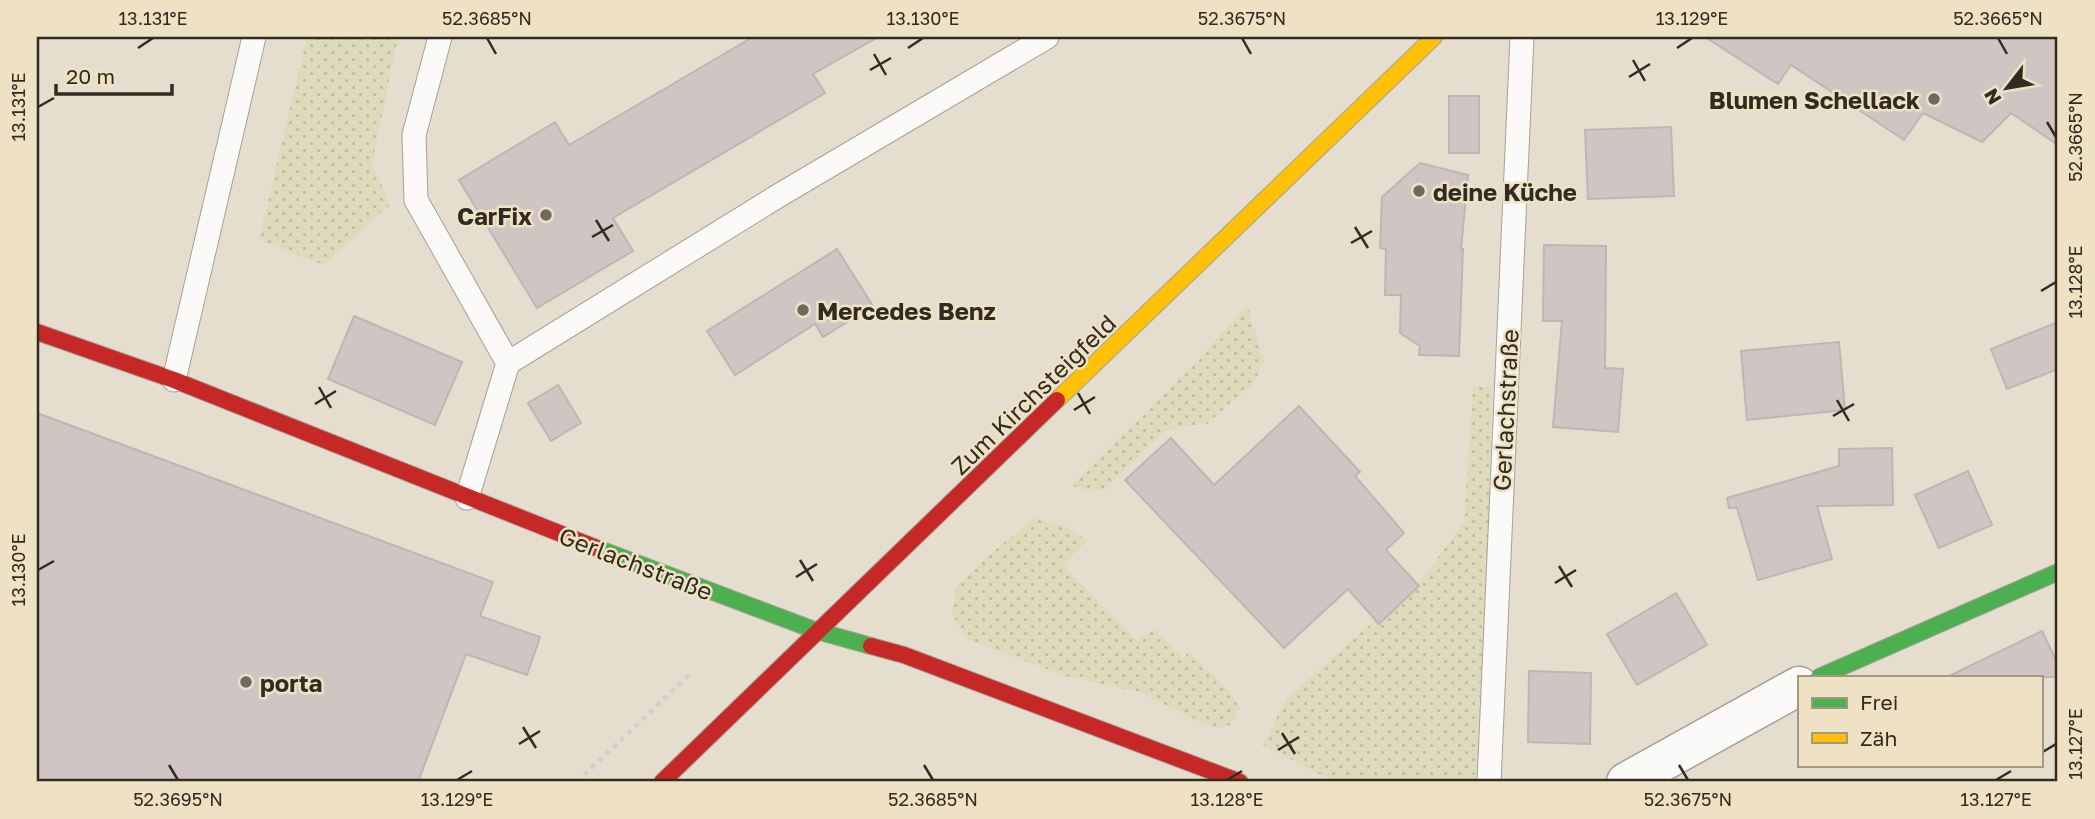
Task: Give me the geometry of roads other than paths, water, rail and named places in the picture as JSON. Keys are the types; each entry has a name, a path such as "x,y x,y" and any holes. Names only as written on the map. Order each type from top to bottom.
{"street":[{"name":"Zum Kirchsteigfeld","path":"662,782 1434,37"},
{"name":"Gerlachstraße","path":"37,332 174,380 467,498 817,631 904,655 1240,782"},
{"path":"1821,676 2058,572"},
{"path":"1626,782 1798,687"}],"lane":[{"path":"174,380 254,37"},
{"path":"440,37 414,135 416,200 508,363"},
{"path":"467,498 508,363 778,197 1047,37"},
{"name":"Gerlachstraße","path":"1489,782 1522,37"}],"place":[{"name":"Blumen Schellack","path":"1934,99"},
{"name":"deine Küche","path":"1419,191"},
{"name":"CarFix","path":"546,215"},
{"name":"Mercedes Benz","path":"803,310"},
{"name":"porta","path":"246,682"}]}
